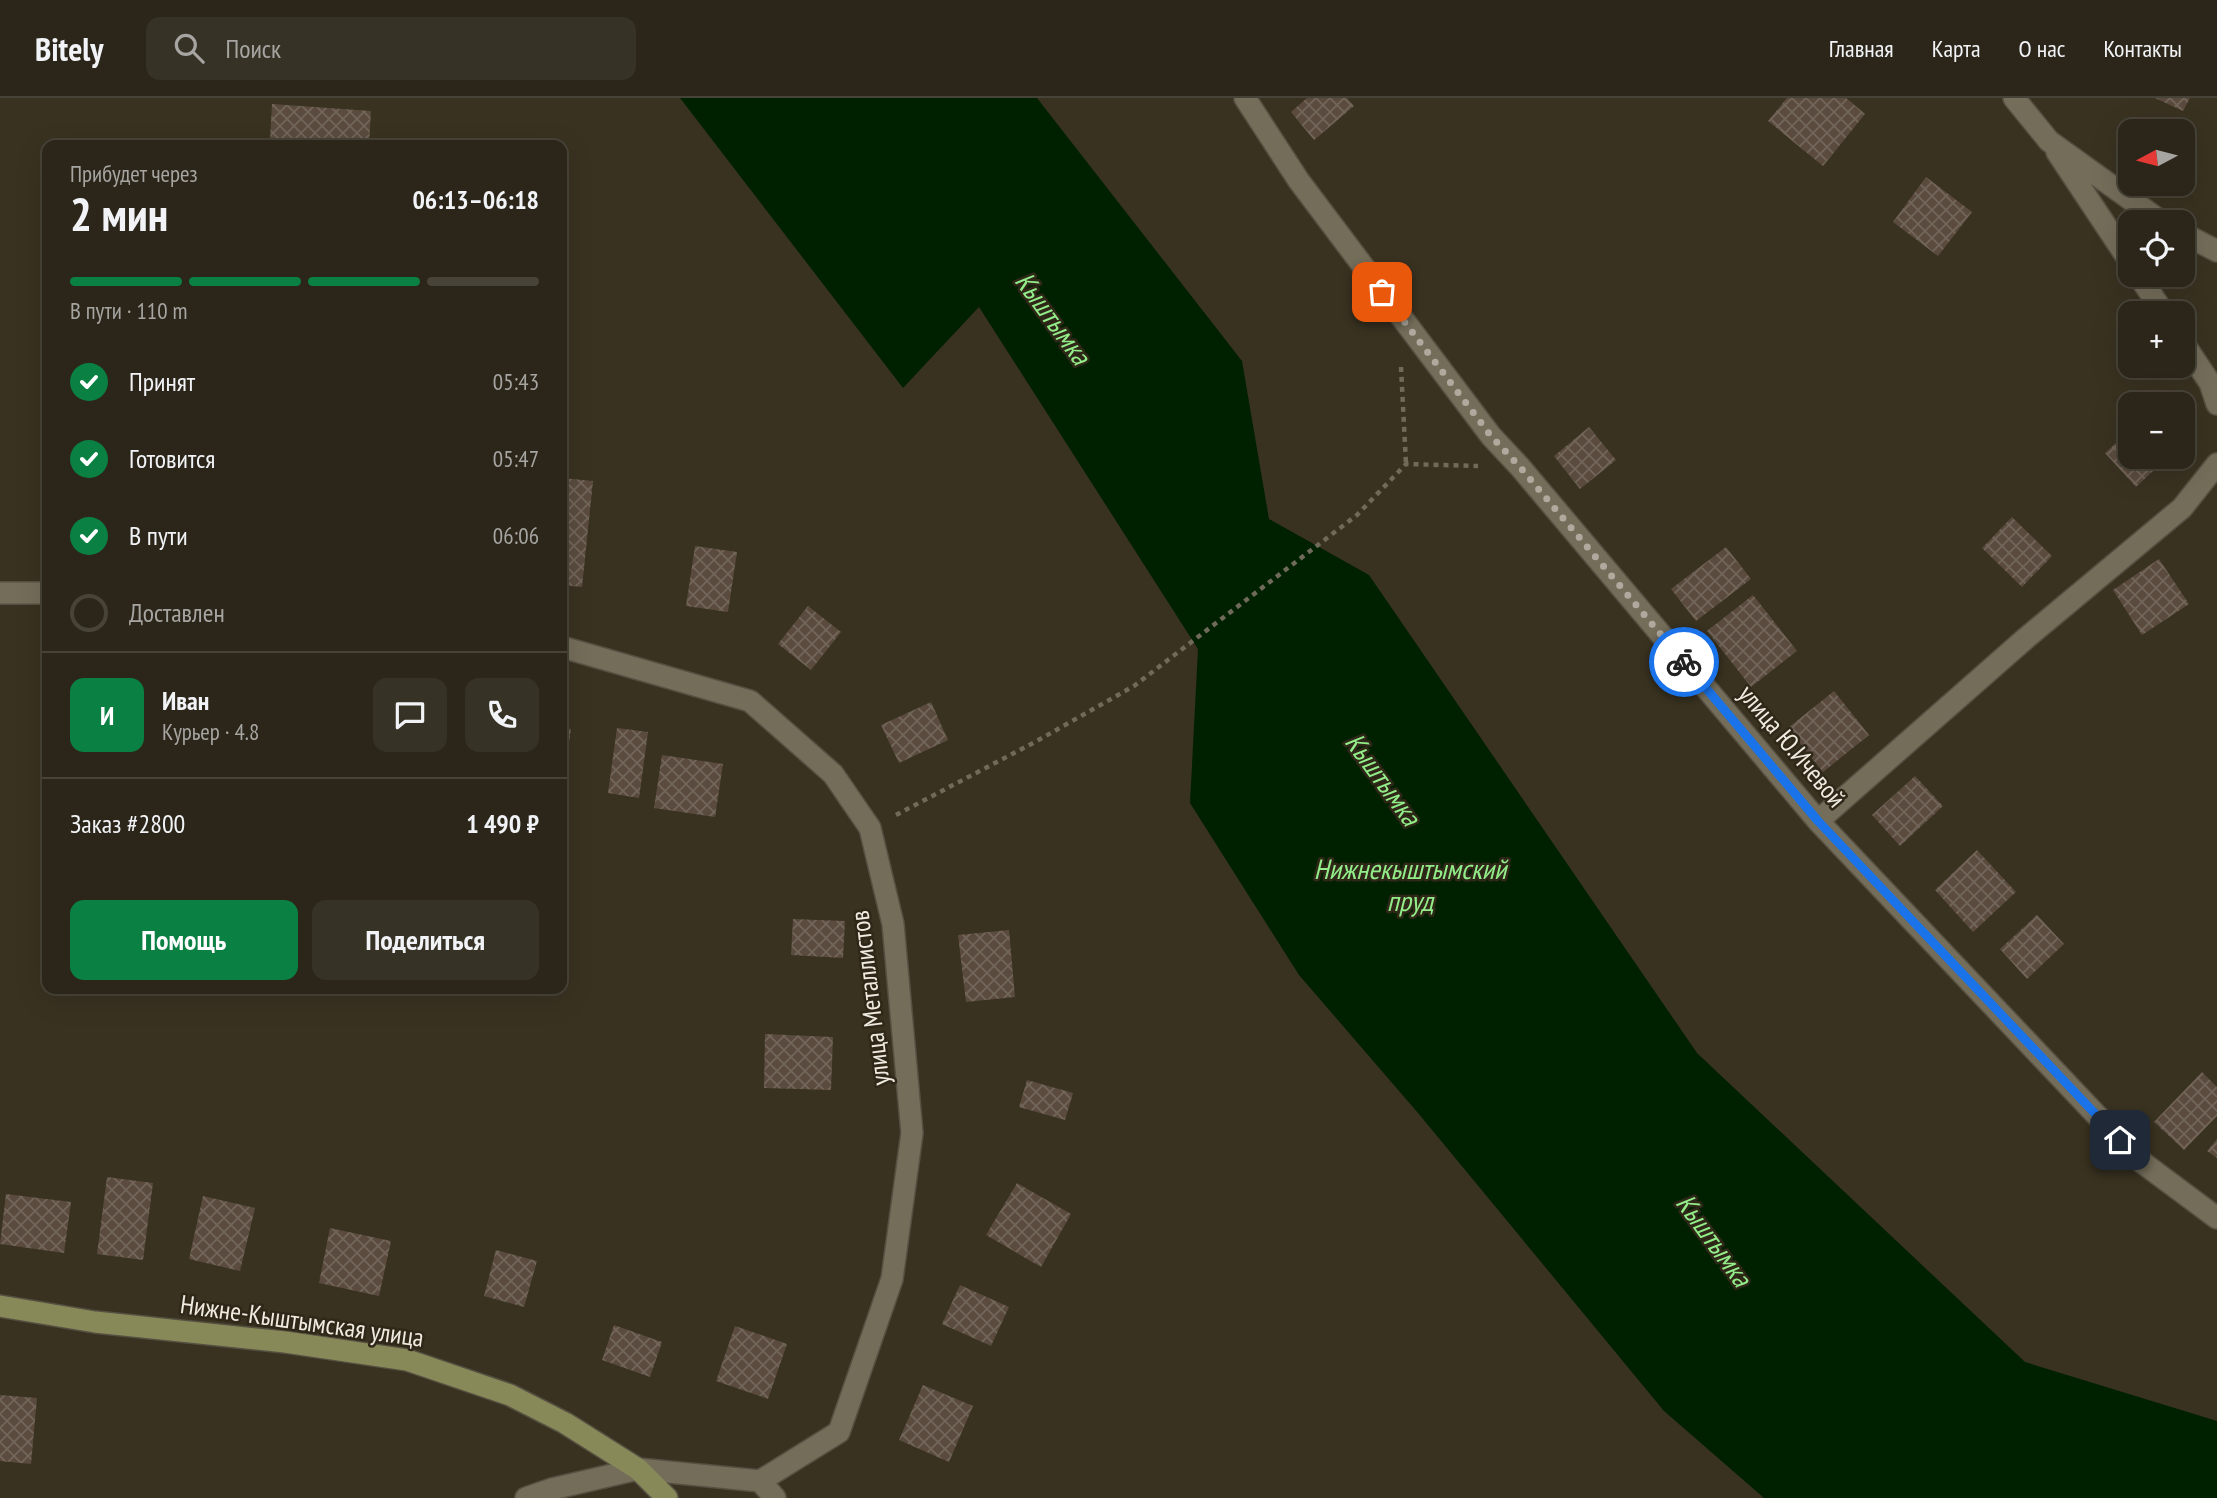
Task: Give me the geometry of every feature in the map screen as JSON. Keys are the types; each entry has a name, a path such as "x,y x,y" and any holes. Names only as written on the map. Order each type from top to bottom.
{"main road":[{"name":"Нижне-Кыштымская улица","path":"0,1306 95,1322 285,1342 407,1360 510,1395 565,1423 638,1469"},
{"path":"638,1469 667,1498"}],"street":[{"name":"улица Ю.Ичевой","path":"1245,98 1299,181 1491,436 1818,821 2139,1160 2217,1218"},
{"path":"2014,98 2049,141 2118,244"},
{"path":"2027,98 2049,141 2145,210"},
{"path":"2195,240 2217,251"},
{"path":"2195,358 2214,384 2217,404"},
{"path":"1818,821 2025,639 2182,508 2217,464"},
{"path":"0,593 42,593"},
{"name":"улица Металлистов","path":"567,648 750,702 833,774 870,828 893,924 912,1133 892,1279 839,1432 760,1481"},
{"path":"526,1498 552,1489 638,1469"},
{"name":"Нижне-Кыштымская улица","path":"638,1469 760,1481"},
{"path":"760,1481 775,1498"}],"path":[{"path":"870,828 1035,742 1134,685 1357,515 1406,464 1399,314"},
{"path":"1406,464 1520,467"}],"water":[{"name":"Нижнекыштымский пруд","path":"680,98 1037,98 1242,361 1269,519 1369,575 1697,1053 2025,1362 2217,1421 2217,1498 1764,1498 1664,1411 1418,1113 1299,975 1190,803 1198,649 979,307 903,388"}],"building":[{"path":"1307,98 1347,98 1354,106 1314,140 1291,112"},
{"path":"1787,98 1846,98 1865,114 1823,166 1768,121"},
{"path":"2155,98 2190,98 2183,111"},
{"path":"272,104 371,111 369,140 270,140"},
{"path":"1926,177 1972,212 1938,256 1893,222"},
{"path":"1589,427 1616,460 1580,489 1554,456"},
{"path":"2118,441 2118,467 2105,453"},
{"path":"2120,469 2155,469 2136,487"},
{"path":"567,478 593,481 582,587 567,586"},
{"path":"2012,517 2052,556 2022,587 1982,548"},
{"path":"695,546 737,552 728,612 686,606"},
{"path":"1726,547 1751,579 1696,621 1671,589"},
{"path":"2159,559 2189,604 2142,635 2113,590"},
{"path":"1753,595 1797,651 1751,687 1707,631"},
{"path":"808,606 841,632 811,670 778,644"},
{"path":"1834,691 1869,735 1823,772 1788,728"},
{"path":"931,702 948,740 899,763 881,725"},
{"path":"617,728 648,732 639,798 608,793"},
{"path":"567,729 571,729 567,756"},
{"path":"662,755 723,764 715,817 654,808"},
{"path":"1915,776 1943,806 1900,846 1872,815"},
{"path":"1977,850 2016,892 1973,932 1935,890"},
{"path":"2037,915 2064,944 2027,979 2000,949"},
{"path":"793,919 845,921 843,958 791,955"},
{"path":"1009,930 1015,997 966,1002 958,935"},
{"path":"765,1034 833,1037 831,1090 764,1088"},
{"path":"2202,1072 2217,1087 2217,1116 2184,1150 2154,1122"},
{"path":"1027,1080 1073,1093 1065,1120 1019,1107"},
{"path":"2217,1139 2217,1158 2207,1151"},
{"path":"107,1177 153,1183 143,1260 97,1254"},
{"path":"1017,1183 1071,1214 1041,1267 986,1235"},
{"path":"6,1194 71,1202 64,1253 0,1244"},
{"path":"203,1196 255,1208 240,1271 189,1259"},
{"path":"330,1228 391,1241 379,1296 319,1283"},
{"path":"496,1250 537,1261 524,1307 484,1296"},
{"path":"960,1285 1009,1307 991,1346 942,1324"},
{"path":"614,1325 662,1342 650,1377 602,1360"},
{"path":"735,1326 787,1344 768,1399 716,1381"},
{"path":"923,1385 973,1406 949,1462 899,1440"},
{"path":"0,1395 37,1398 31,1464 0,1461"}],"way so far":[{"path":"1382,292 1491,436 1684,662"}],"route":[{"path":"1684,662 1818,821 2120,1140"}],"water label":[{"name":"Кыштымка","path":"1053,318"},
{"name":"Кыштымка","path":"1383,779"},
{"name":"Кыштымка","path":"1714,1240"}]}
